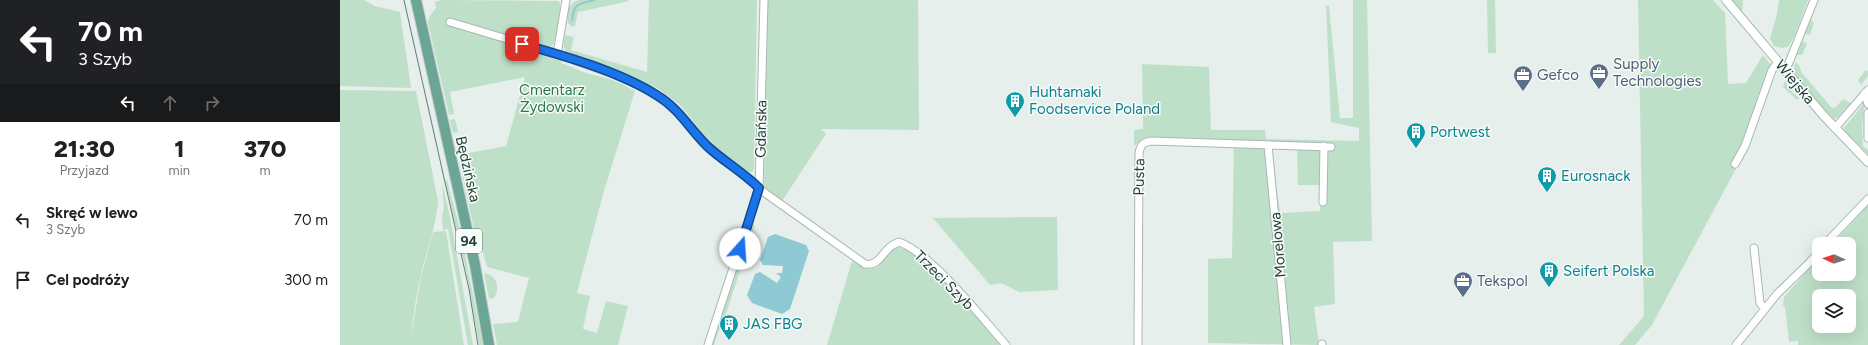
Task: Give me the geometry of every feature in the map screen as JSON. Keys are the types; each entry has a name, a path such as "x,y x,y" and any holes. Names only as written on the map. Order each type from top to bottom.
{"main road":[{"name":"Będzińska","path":"416,0 475,265 489,345"}],"street":[{"path":"557,54 566,0"},
{"name":"Gdańska","path":"708,345 759,188 764,0"},
{"name":"Wiejska","path":"1726,0 1835,128 1868,162"},
{"path":"1735,164 1745,146 1772,70 1781,65 1788,65 1814,0"},
{"name":"Trzeci Szyb","path":"450,22 557,54 647,89 672,106 707,145 759,188 865,264 871,265 877,262 889,247 899,242 910,246 959,292 1006,345"},
{"path":"1835,128 1867,91"},
{"path":"1867,91 1868,104"},
{"path":"1868,113 1868,138"},
{"name":"Pusta","path":"1138,345 1139,154 1140,146 1144,142 1328,146 1323,202"},
{"name":"Morelowa","path":"1268,145 1287,345"},
{"path":"1831,237 1868,199"},
{"path":"1754,248 1760,303 1764,308"},
{"path":"1736,345 1764,308 1812,261"}],"green space":[{"path":"340,0 364,0 375,6 400,12 411,88 340,86"},
{"name":"Cmentarz Żydowski","path":"441,0 558,1 560,3 560,21 553,45 547,49 532,44 531,51 561,59 561,63 586,73 615,81 635,91 603,194 577,293 590,296 583,329 597,333 606,301 628,306 618,345 497,345 493,324 518,322 529,278 487,267 480,243 477,243 458,155 506,146 525,77 450,92 454,114 449,115 428,23 429,17 436,8 435,2"},
{"path":"579,0 629,1 578,12 575,26 571,26 568,23 569,8 572,3"},
{"path":"649,0 757,0 754,169 752,172 749,172 718,152 680,105 657,88 570,55 564,48 565,35 574,37 571,50 647,72"},
{"path":"767,0 918,0 919,130 821,129 826,134 782,201 764,190"},
{"path":"1353,0 1367,0 1372,241 1333,242 1335,304 1314,307 1319,345 1208,343 1208,259 1232,258 1234,140 1144,138 1134,146 1134,130 1143,129 1142,64 1209,67 1211,130 1265,130 1266,139 1359,141 1359,128 1331,122 1326,5 1329,6 1340,118 1353,118","holes":["1271,147 1297,148 1298,185 1321,185 1320,211 1280,213"]},
{"path":"1487,0 1495,0 1496,53 1488,53"},
{"path":"1638,0 1713,0 1725,13 1728,84 1746,83 1763,55 1775,70 1747,148 1652,325 1635,345 1619,345 1644,316"},
{"path":"1732,0 1743,0 1742,12"},
{"path":"1779,0 1808,0 1794,37 1788,47 1782,48 1774,46 1770,38 1777,14"},
{"path":"1811,20 1814,23 1810,35 1805,34"},
{"path":"1803,41 1807,44 1802,55 1797,55"},
{"path":"1795,62 1799,65 1802,73 1832,108 1836,107 1843,99 1851,103 1838,117 1834,119 1830,116 1796,76 1794,69"},
{"path":"1866,70 1868,71 1868,76 1861,85 1858,80"},
{"path":"1785,81 1793,93 1799,98 1797,100 1783,87"},
{"path":"340,90 416,91 438,201 434,227 418,287 411,337 421,277 433,232 446,231 464,345 340,345"},
{"path":"1864,103 1866,107 1864,108 1862,127 1863,146 1868,150 1868,154 1845,131 1844,128"},
{"path":"455,119 458,132 453,133 450,120"},
{"path":"447,180 460,229 483,345 479,345 467,275 445,181"},
{"path":"442,183 450,217 473,345 468,345 448,229 443,230 442,216 444,208"},
{"path":"1868,205 1868,345 1798,345 1798,341 1789,342 1785,307 1783,306 1784,297 1812,266 1812,281 1856,281 1856,237 1839,237"},
{"path":"1057,217 1058,290 1019,292 1001,283 990,285 933,218"},
{"path":"752,224 755,225 721,329 719,330 714,345 711,345"},
{"path":"898,247 912,253 926,262 940,274 967,303 1000,345 827,345 852,261 869,269 878,267 890,251"},
{"path":"484,273 492,276 496,282 497,290 494,298 489,299"}],"water":[{"path":"775,234 806,245 809,251 790,309 782,314 752,303 747,295 755,274 760,272 777,283 781,277 776,273 782,273 783,266 763,265 760,260 768,237"}],"waterway":[{"path":"572,20 574,10 578,5 594,0"}],"tram line":[{"path":"404,0 469,289 478,345"}],"place":[{"name":"Supply Technologies","path":"1599,90"},
{"name":"Gefco","path":"1523,92"},
{"name":"Huhtamaki Foodservice Poland","path":"1015,118"},
{"name":"Portwest","path":"1416,149"},
{"name":"Eurosnack","path":"1547,193"},
{"name":"Seifert Polska","path":"1549,288"},
{"name":"Tekspol","path":"1463,298"},
{"name":"JAS FBG","path":"729,341"}],"route":[{"path":"522,44 557,54 647,89 672,106 707,145 751,180 759,188 740,249"}]}
